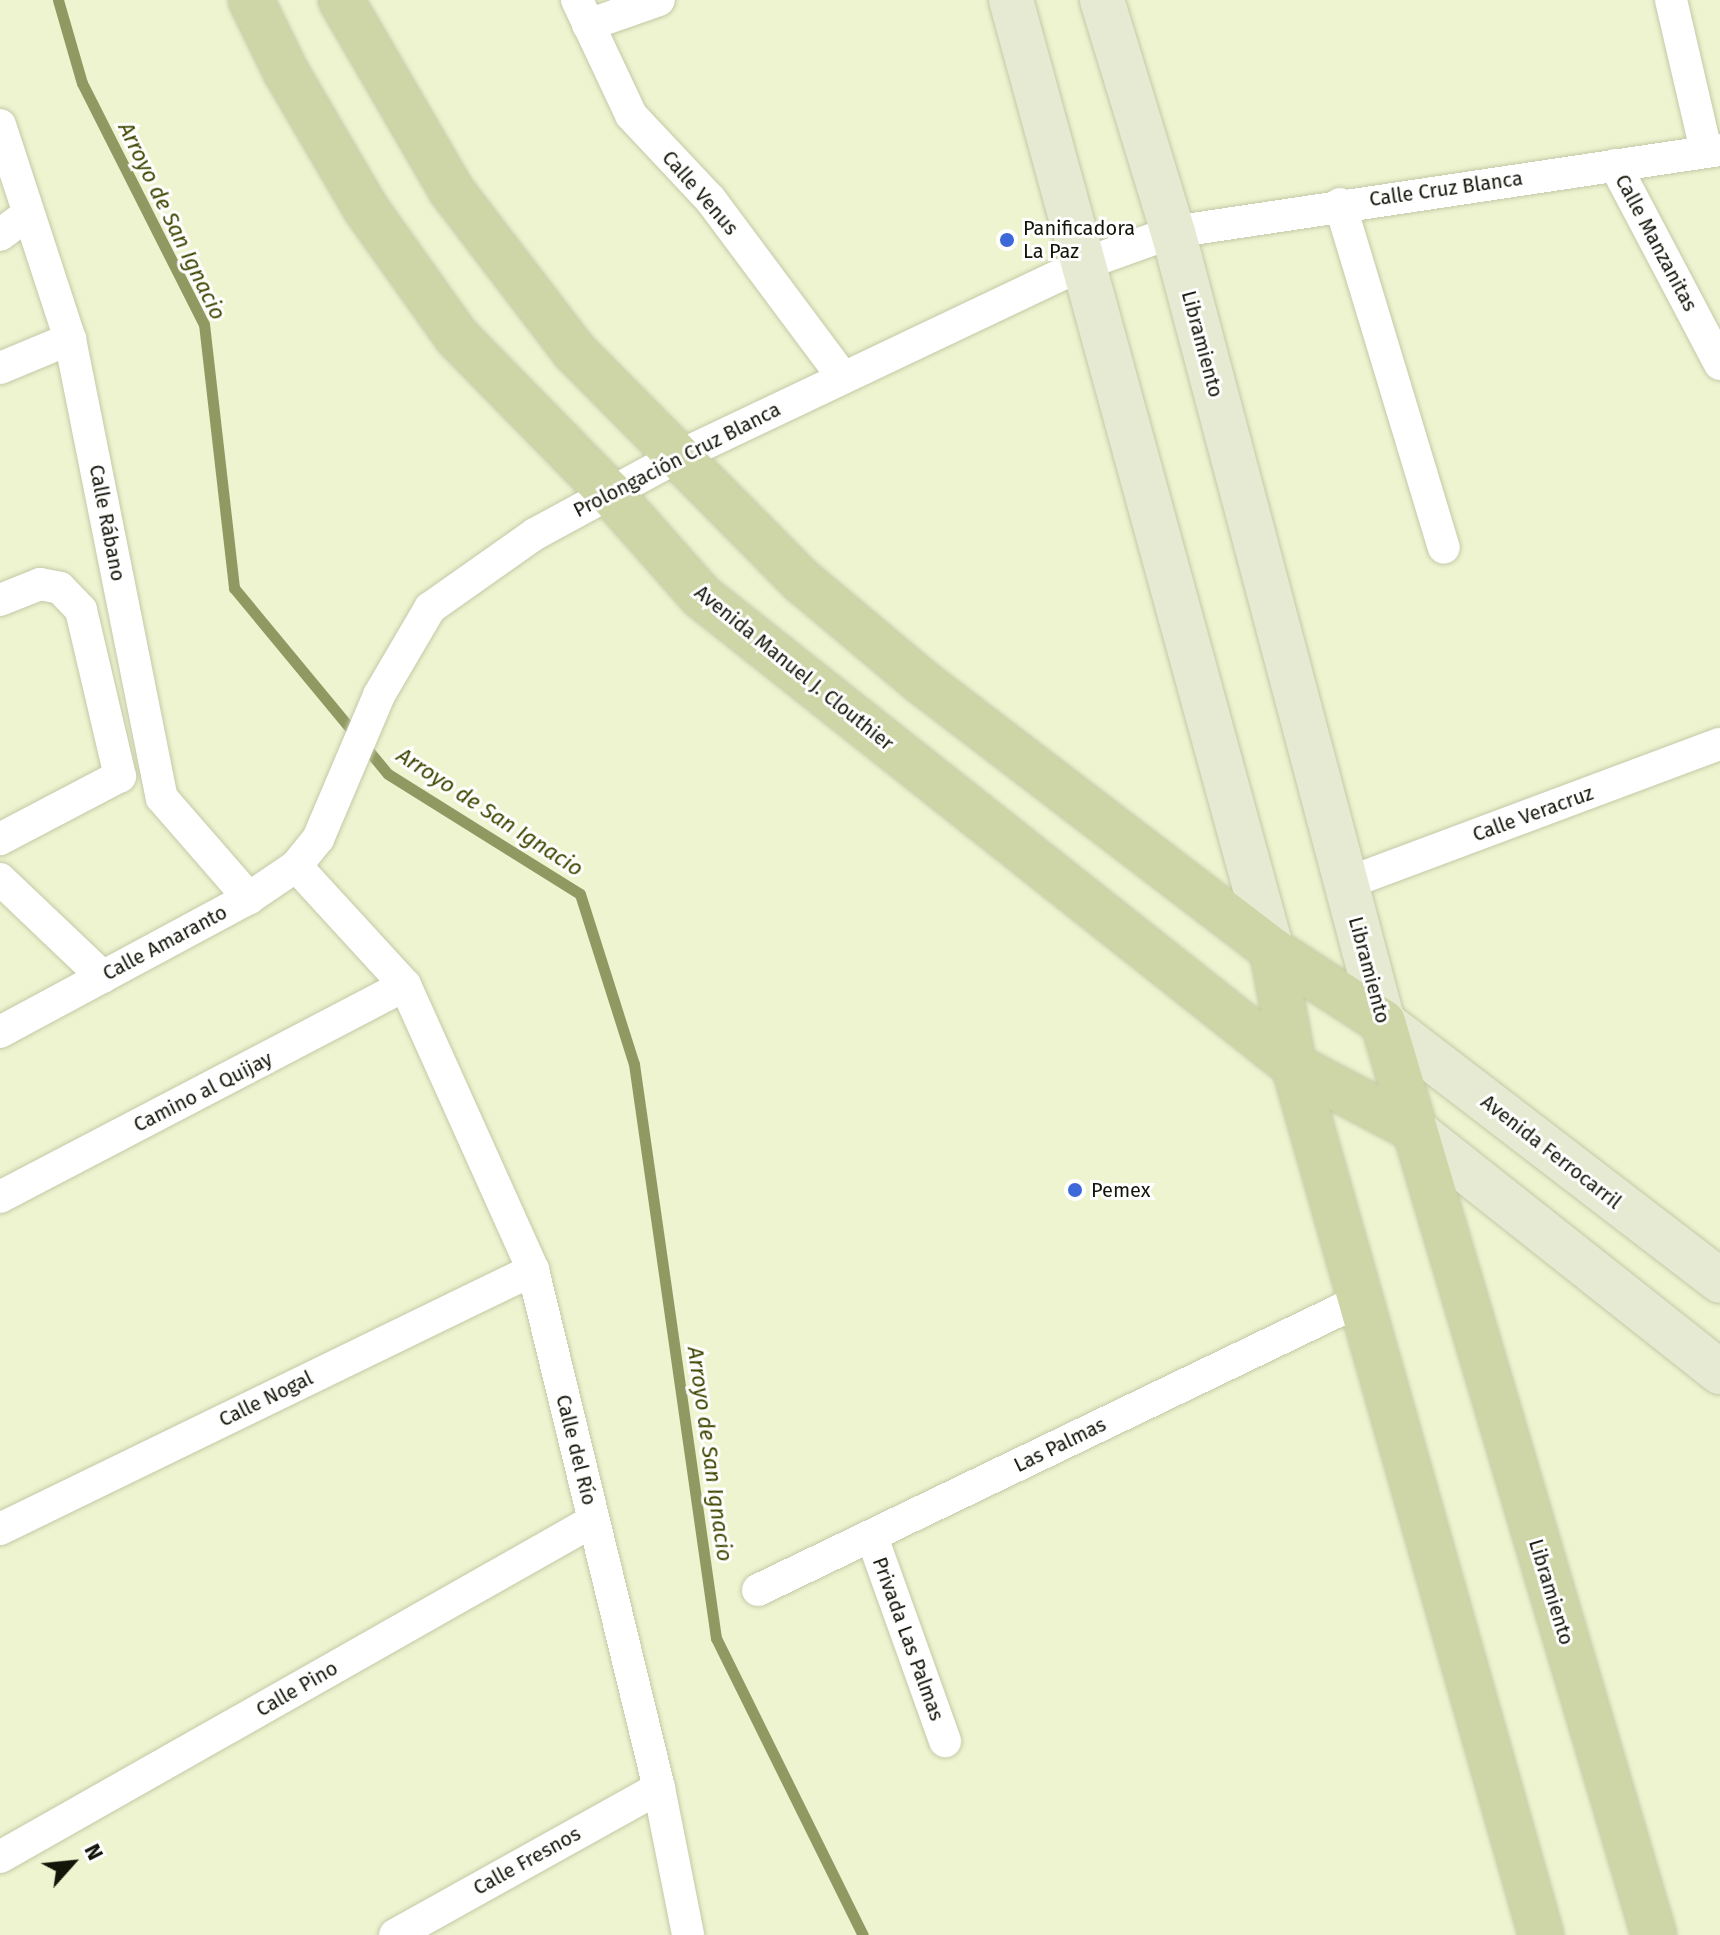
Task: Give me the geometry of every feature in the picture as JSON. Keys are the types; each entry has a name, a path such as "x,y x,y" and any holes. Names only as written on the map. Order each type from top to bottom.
{"main road":[{"name":"Avenida Manuel J. Clouthier","path":"251,0 286,72 366,209 457,337 610,493 701,596 1294,1066 1412,1128"},
{"path":"341,0 451,190 575,352 803,582 922,682 1272,950 1383,1022"},
{"path":"1011,0 1272,950 1294,1066 1363,1299 1541,1935"},
{"name":"Libramiento","path":"1102,0 1173,232 1412,1128 1654,1935"},
{"name":"Avenida Ferrocarril","path":"1383,1022 1720,1281"},
{"path":"1412,1128 1720,1372"}],"street":[{"path":"582,13 659,0"},
{"path":"1671,0 1713,150"},
{"name":"Calle Venus","path":"582,13 631,115 710,199 842,376"},
{"name":"Calle Rábano","path":"0,125 70,339 162,798 249,898"},
{"name":"Calle Cruz Blanca","path":"1173,232 1340,204 1713,150"},
{"name":"Calle Manzanitas","path":"1615,165 1720,364"},
{"path":"1340,204 1444,548"},
{"path":"0,235 27,215"},
{"name":"Prolongación Cruz Blanca","path":"318,839 379,695 430,608 535,534 677,457 842,376 1084,264 1173,232"},
{"path":"0,368 70,339"},
{"path":"0,600 40,584 60,588 81,610 120,776 0,839"},
{"name":"Calle Veracruz","path":"1345,884 1720,744"},
{"name":"Calle Amaranto","path":"0,1032 249,898 296,866 318,839"},
{"name":"Calle del Río","path":"296,866 405,985 533,1270 659,1788 688,1935"},
{"path":"0,879 103,977"},
{"name":"Camino al Quijay","path":"0,1197 405,985"},
{"name":"Calle Nogal","path":"0,1529 533,1270"},
{"name":"Las Palmas","path":"758,1590 1363,1299"},
{"name":"Calle Pino","path":"0,1857 593,1521"},
{"name":"Privada Las Palmas","path":"872,1537 945,1741"},
{"name":"Calle Fresnos","path":"395,1935 659,1788"}],"waterway":[{"name":"Arroyo de San Ignacio","path":"58,0 82,83 204,324 234,588 388,774 580,894 634,1064 716,1638 863,1935"}],"place":[{"name":"Panificadora La Paz","path":"1007,240"},
{"name":"Pemex","path":"1075,1190"}]}
